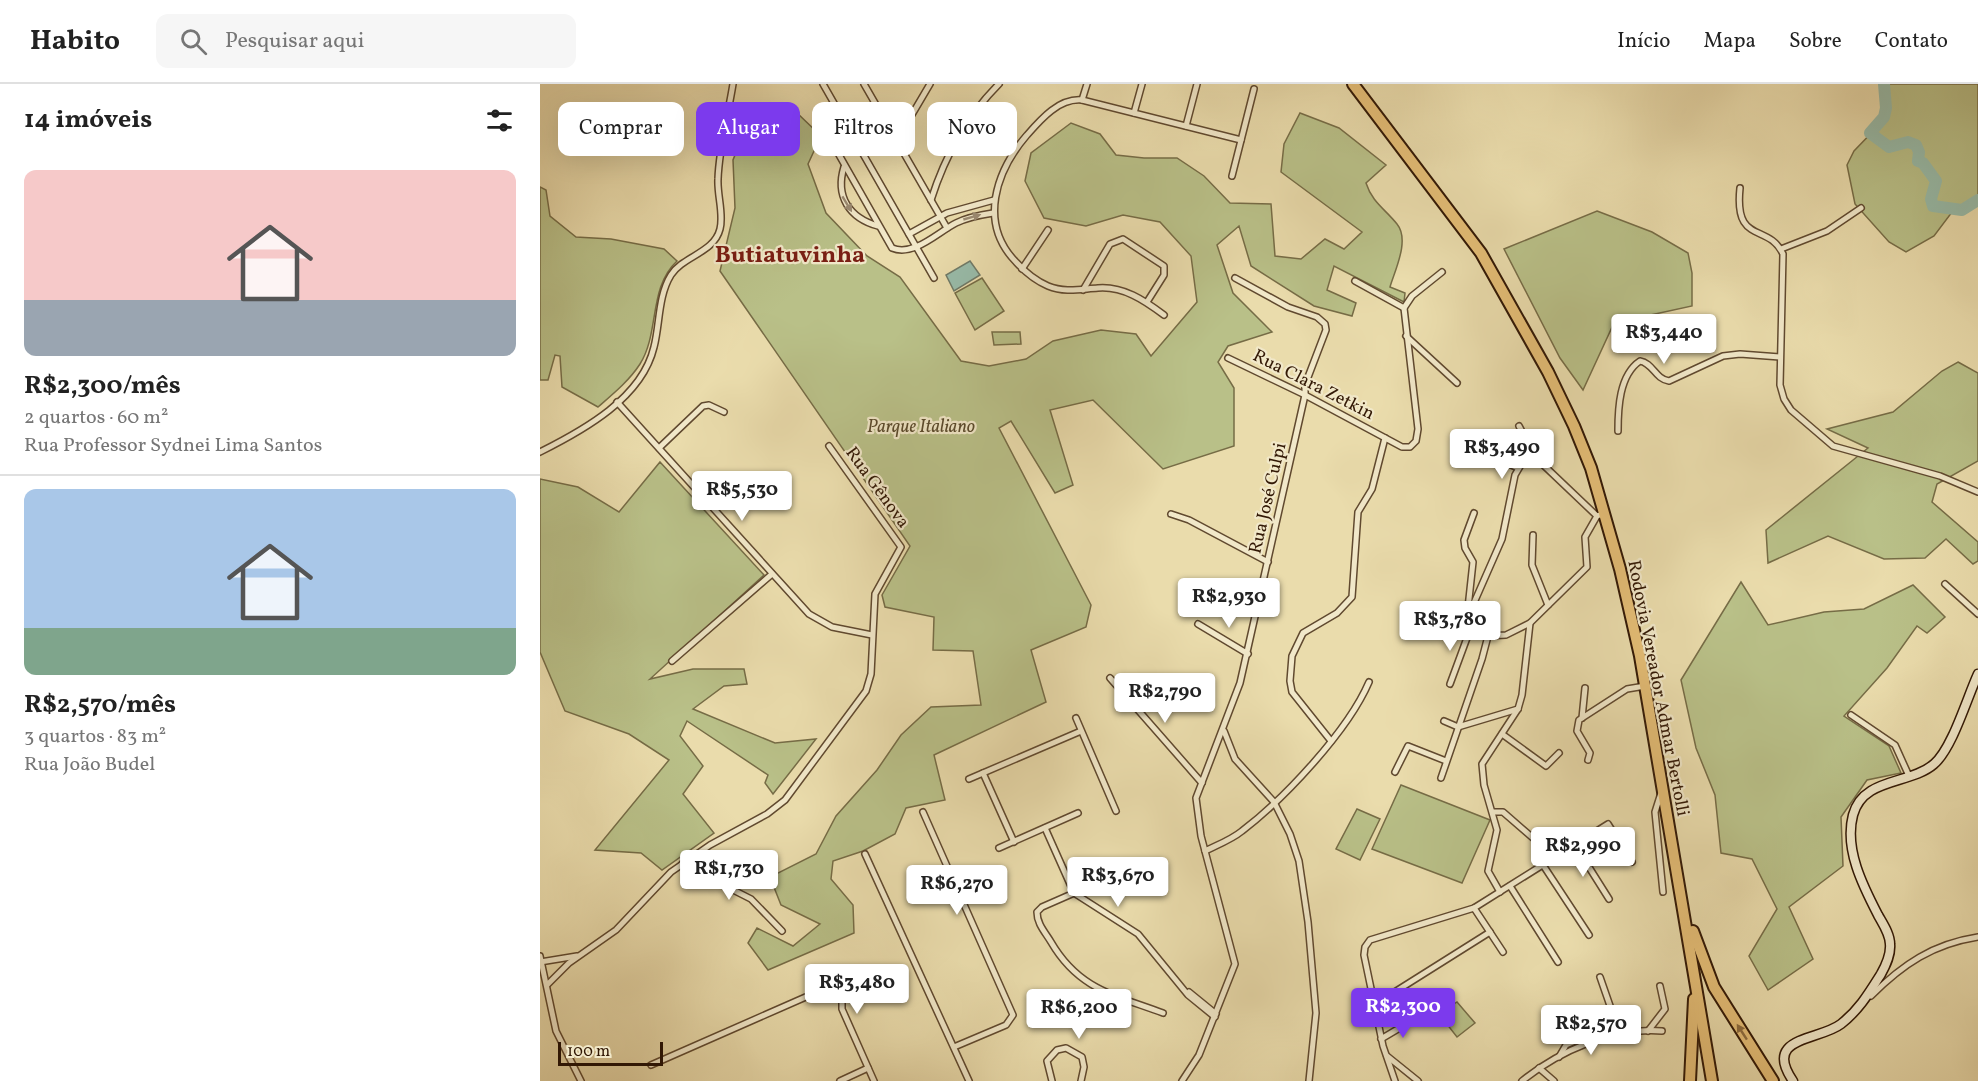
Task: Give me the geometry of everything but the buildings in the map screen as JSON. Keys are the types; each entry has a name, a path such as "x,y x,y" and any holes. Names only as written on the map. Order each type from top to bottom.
{"highway":[{"name":"Rodovia Vereador Admar Bertolli","path":"1353,84 1460,224 1505,292 1574,426 1630,609 1693,960 1712,1081"},
{"path":"1682,898 1714,987 1773,1081"},
{"path":"1690,1081 1694,1035 1693,960"}],"street":[{"path":"540,452 574,434 617,402 635,385 649,364 669,278 679,266 709,245 719,231 718,173 733,84"},
{"path":"823,84 834,102"},
{"path":"865,84 875,102"},
{"path":"915,110 930,84"},
{"path":"931,200 955,142 975,112 999,84"},
{"path":"1082,100 1087,84"},
{"path":"1134,113 1142,84"},
{"path":"1186,126 1197,84"},
{"path":"1232,176 1254,89"},
{"path":"1164,315 1147,302 1114,289 1067,291 1048,286 1022,268 1005,247 993,213 994,200 1003,171 1026,136 1058,106 1070,100 1082,100 1241,140"},
{"path":"840,156 892,248 903,250 916,246 970,217 993,213"},
{"path":"865,156 934,278"},
{"path":"906,156 947,228"},
{"path":"844,167 840,185 844,201 855,216 878,226"},
{"path":"1740,188 1739,210 1745,226 1781,249 1783,260 1780,386 1784,399 1812,430 1833,446 1940,476 1978,492"},
{"path":"909,234 940,217 994,200"},
{"path":"1781,249 1827,231 1860,208"},
{"path":"1022,268 1048,230"},
{"path":"1083,290 1110,244 1123,240 1164,266 1164,275 1147,302"},
{"path":"1442,272 1412,296 1404,308 1406,336 1457,383"},
{"name":"Rua José Culpi","path":"1182,1081 1196,1061 1234,970 1234,957 1205,851 1196,803 1224,729 1248,654 1305,395 1305,385 1325,338 1325,324 1317,317 1288,307 1235,278"},
{"path":"1355,281 1404,308"},
{"name":"Rua Clara Zetkin","path":"1228,358 1407,448 1413,445 1418,435 1406,336"},
{"path":"1618,431 1619,399 1631,371 1640,361 1647,363 1660,379 1669,381 1723,356 1740,354 1780,357"},
{"path":"547,985 579,956 616,930 654,888 682,864 767,814 792,792 866,691 871,674 872,635 832,627 817,620 772,574 617,402"},
{"path":"659,448 704,406 709,405 724,412"},
{"path":"1445,615 1466,621 1471,627 1488,636 1506,635 1530,622 1587,567 1585,537 1601,514 1536,458 1519,426"},
{"path":"1331,741 1292,692 1290,681 1293,656 1304,633 1337,613 1352,597 1358,512 1372,489 1385,438"},
{"name":"Rua Gênova","path":"829,446 901,547 876,589 872,635"},
{"path":"1476,455 1488,455 1518,468"},
{"path":"1466,621 1502,538 1518,468 1529,459 1536,458"},
{"path":"1466,621 1473,562 1465,548 1464,540 1474,513"},
{"path":"1171,514 1185,518 1268,562"},
{"path":"1533,535 1533,565 1548,605"},
{"path":"672,662 772,574"},
{"path":"1945,584 1978,614"},
{"path":"1500,892 1488,871 1497,830 1484,785 1482,764 1518,709 1522,695 1530,622"},
{"path":"1198,624 1248,654"},
{"path":"1450,684 1471,627"},
{"path":"1441,778 1482,660 1488,636"},
{"path":"1863,1003 1885,966 1891,946 1888,934 1856,868 1852,817 1855,808 1868,792 1929,768 1942,756 1978,674"},
{"path":"1110,678 1202,783"},
{"path":"1205,851 1242,831 1274,802 1331,741 1361,701 1369,682"},
{"path":"1588,760 1590,753 1578,734 1576,726 1582,718 1627,689 1645,686"},
{"path":"1582,718 1585,688"},
{"path":"1444,722 1458,727 1518,709"},
{"path":"1851,716 1895,745 1909,776"},
{"path":"1076,718 1116,811"},
{"path":"1224,729 1227,744 1235,759 1274,802 1296,853 1308,922 1316,1013 1309,1081"},
{"path":"969,779 1081,731"},
{"path":"1502,734 1546,766 1559,753"},
{"path":"1395,772 1408,746 1446,761"},
{"path":"982,773 1014,842"},
{"path":"1663,789 1655,813 1663,892"},
{"path":"923,812 1012,1012 1012,1020 954,1047"},
{"path":"1493,812 1503,812 1533,838"},
{"path":"999,848 1078,813"},
{"path":"1395,1081 1381,1039 1364,955 1366,943 1381,934 1447,918 1474,908 1608,824 1632,862"},
{"path":"1045,828 1074,893 1138,934 1193,1000 1216,1015"},
{"path":"1575,845 1609,899"},
{"path":"865,854 969,1081"},
{"path":"682,864 751,899 782,931"},
{"path":"1543,865 1589,935"},
{"path":"1510,886 1558,962"},
{"path":"1074,893 1042,906 1037,912 1039,923 1055,950 1090,986 1163,1012"},
{"path":"1474,908 1503,952"},
{"path":"1374,1005 1490,932"},
{"path":"1793,1081 1784,1062 1790,1045 1835,1028 1892,974 1916,957 1933,949 1978,937"},
{"path":"579,956 540,960 556,1031 581,1081"},
{"path":"1559,1057 1566,1045 1616,1023 1600,977"},
{"path":"651,1065 808,996 825,983 834,983 842,990 842,1009 874,1081"},
{"path":"1648,1031 1665,1009 1660,986"},
{"path":"1381,1039 1413,1020"},
{"path":"1522,1081 1559,1057 1616,1035 1662,1031"},
{"path":"1052,1081 1047,1061 1053,1052 1062,1048 1077,1052 1083,1062 1081,1081"},
{"path":"1385,1055 1418,1081"},
{"path":"840,1081 868,1068"},
{"path":"1539,1068 1554,1081"}],"green space":[{"path":"1883,84 1978,84 1978,198 1952,212 1934,236 1906,252 1889,242 1855,204 1847,165 1854,151 1878,126 1883,110"},
{"name":"Parque Italiano","path":"1300,113 1339,128 1386,165 1366,183 1375,200 1401,231 1402,246 1390,287 1405,293 1404,302 1334,266 1327,290 1356,303 1352,316 1314,306 1251,266 1239,226 1217,245 1233,293 1272,332 1228,346 1218,362 1234,388 1234,446 1163,469 1093,400 1050,410 1073,485 1055,493 1011,421 999,428 1091,605 1086,627 1031,650 1046,702 934,755 945,800 906,808 895,834 863,851 833,861 831,879 853,905 854,933 768,970 748,943 757,928 793,946 820,924 781,905 770,877 816,854 836,816 877,770 901,735 931,707 981,705 973,651 933,650 934,617 885,607 882,595 910,546 720,271 735,208 735,156 800,156 800,116 812,127 812,155 808,164 826,213 867,256 900,277 961,361 989,366 1026,359 1053,341 1101,330 1136,334 1151,356 1197,302 1191,256 1160,222 1123,215 1086,226 1044,218 1025,181 1031,153 1071,123 1100,134 1116,155 1177,158 1204,176 1230,203 1271,204 1275,256 1301,259 1325,239 1344,249 1362,232 1281,172 1284,144"},
{"path":"540,187 546,190 550,216 576,237 611,239 664,249 677,261 662,284 650,338 640,364 626,382 598,407 562,387 560,356 555,355 548,380 540,380"},
{"path":"1597,211 1652,232 1688,253 1692,273 1692,306 1614,323 1583,390 1560,358 1504,249"},
{"path":"982,278 1004,311 975,330 955,293"},
{"path":"992,332 1020,332 1021,344 994,345"},
{"path":"1958,362 1978,373 1978,461 1937,484 1932,502 1978,542 1978,561 1973,564 1946,539 1925,558 1884,559 1828,536 1768,563 1766,530 1868,448 1827,429 1893,412 1942,371"},
{"path":"660,462 764,575 650,679 693,669 744,669 747,684 724,686 693,709 775,743 816,739 773,794 765,783 768,775 687,721 680,736 703,766 683,794 714,833 662,870 641,853 595,850 669,760 629,734 565,711 540,652 540,479 578,487 619,512"},
{"path":"1741,582 1768,625 1824,612 1864,609 1913,585 1945,617 1927,633 1917,626 1887,668 1844,716 1889,746 1901,773 1867,780 1841,817 1843,866 1789,907 1813,959 1768,990 1749,956 1777,909 1752,859 1721,853 1715,795 1696,748 1681,680"},
{"path":"1401,785 1490,820 1462,883 1372,849"},
{"path":"1357,809 1380,819 1360,860 1336,849"},
{"path":"1457,1002 1475,1023 1457,1037 1439,1014"}],"shaded area":[{"path":"970,261 980,275 954,291 946,275"}],"waterway":[{"path":"1884,84 1886,108 1884,117 1870,133 1889,147 1908,142 1916,145 1919,152 1918,161 1923,163 1936,181 1931,199 1933,206 1962,210 1978,200"}],"district":[{"name":"Butiatuvinha","path":"790,254"}]}
